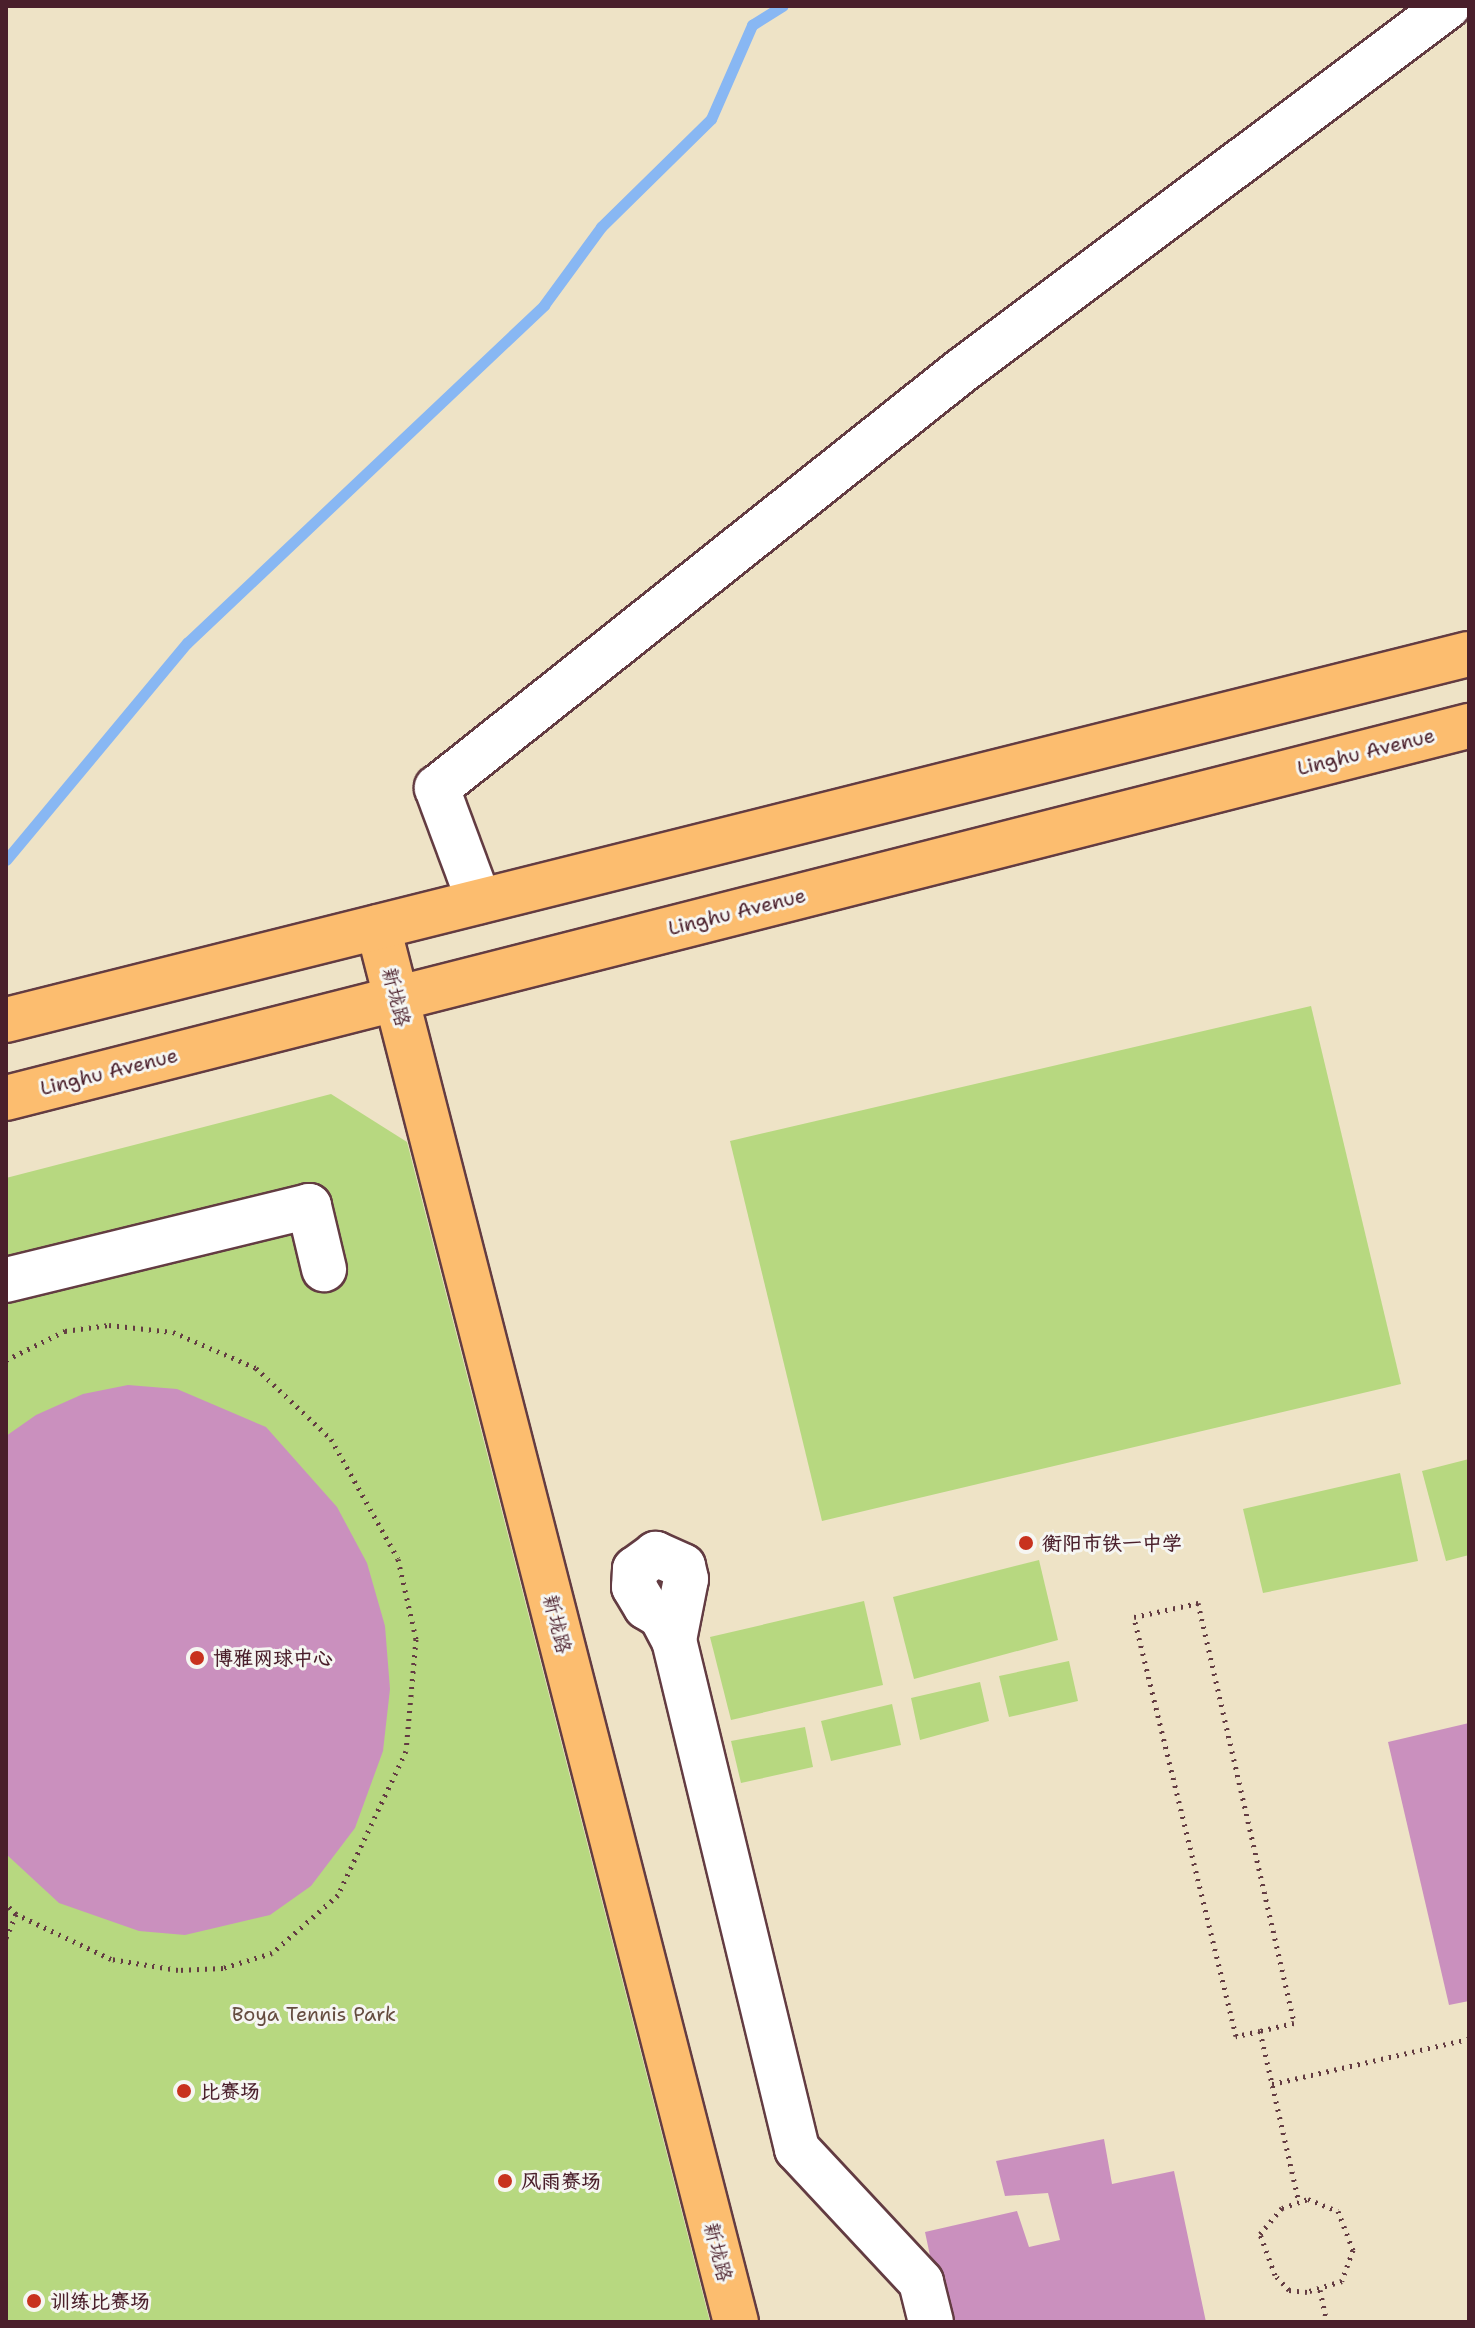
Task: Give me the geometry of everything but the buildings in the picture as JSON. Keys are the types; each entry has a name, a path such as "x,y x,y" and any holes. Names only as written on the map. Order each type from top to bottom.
{"main road":[{"path":"6,1020 1469,654"},
{"name":"Linghu Avenue","path":"6,1098 1469,726"},
{"name":"新垅路","path":"378,927 736,2322"}],"street":[{"path":"479,901 437,788 961,371 1448,6"},
{"path":"6,1280 309,1206 324,1269"},
{"path":"674,1640 797,2149 921,2282 931,2322"}],"path":[{"path":"6,1360 65,1331 109,1325 173,1332 256,1368 331,1439 398,1559 416,1639 406,1751 338,1895 272,1953 223,1968 178,1970 111,1959 16,1914 6,1904"},
{"path":"1198,1603 1294,2023 1260,2031 1236,2036 1134,1617 1198,1603"},
{"path":"6,1938 16,1914"},
{"path":"1260,2031 1299,2202"},
{"path":"1272,2084 1469,2039"},
{"path":"1308,2199 1338,2211 1353,2250 1342,2281 1320,2290 1289,2290 1275,2275 1260,2234 1282,2208 1308,2199"},
{"path":"1320,2290 1327,2322"}],"green space":[{"path":"1311,1006 1401,1384 822,1521 730,1141"},
{"name":"Boya Tennis Park","path":"331,1094 407,1142 710,2322 6,2322 6,1178"},
{"path":"1469,1459 1469,1555 1446,1561 1422,1471"},
{"path":"1400,1473 1418,1561 1263,1593 1243,1509"},
{"path":"1039,1560 1058,1640 914,1679 893,1597"},
{"path":"864,1601 883,1685 731,1720 710,1637"},
{"path":"1069,1661 1078,1701 1009,1717 999,1676"},
{"path":"980,1682 989,1721 920,1740 911,1698"},
{"path":"892,1704 901,1745 831,1761 821,1721"},
{"path":"805,1727 813,1767 741,1783 731,1741"}],"waterway":[{"path":"6,860 187,643 544,305 601,227 711,119 752,25 782,6"}],"place":[{"name":"衡阳市铁一中学","path":"1026,1543"},
{"name":"博雅网球中心","path":"197,1658"},
{"name":"比赛场","path":"184,2091"},
{"name":"风雨赛场","path":"505,2181"},
{"name":"训练比赛场","path":"34,2301"}]}
